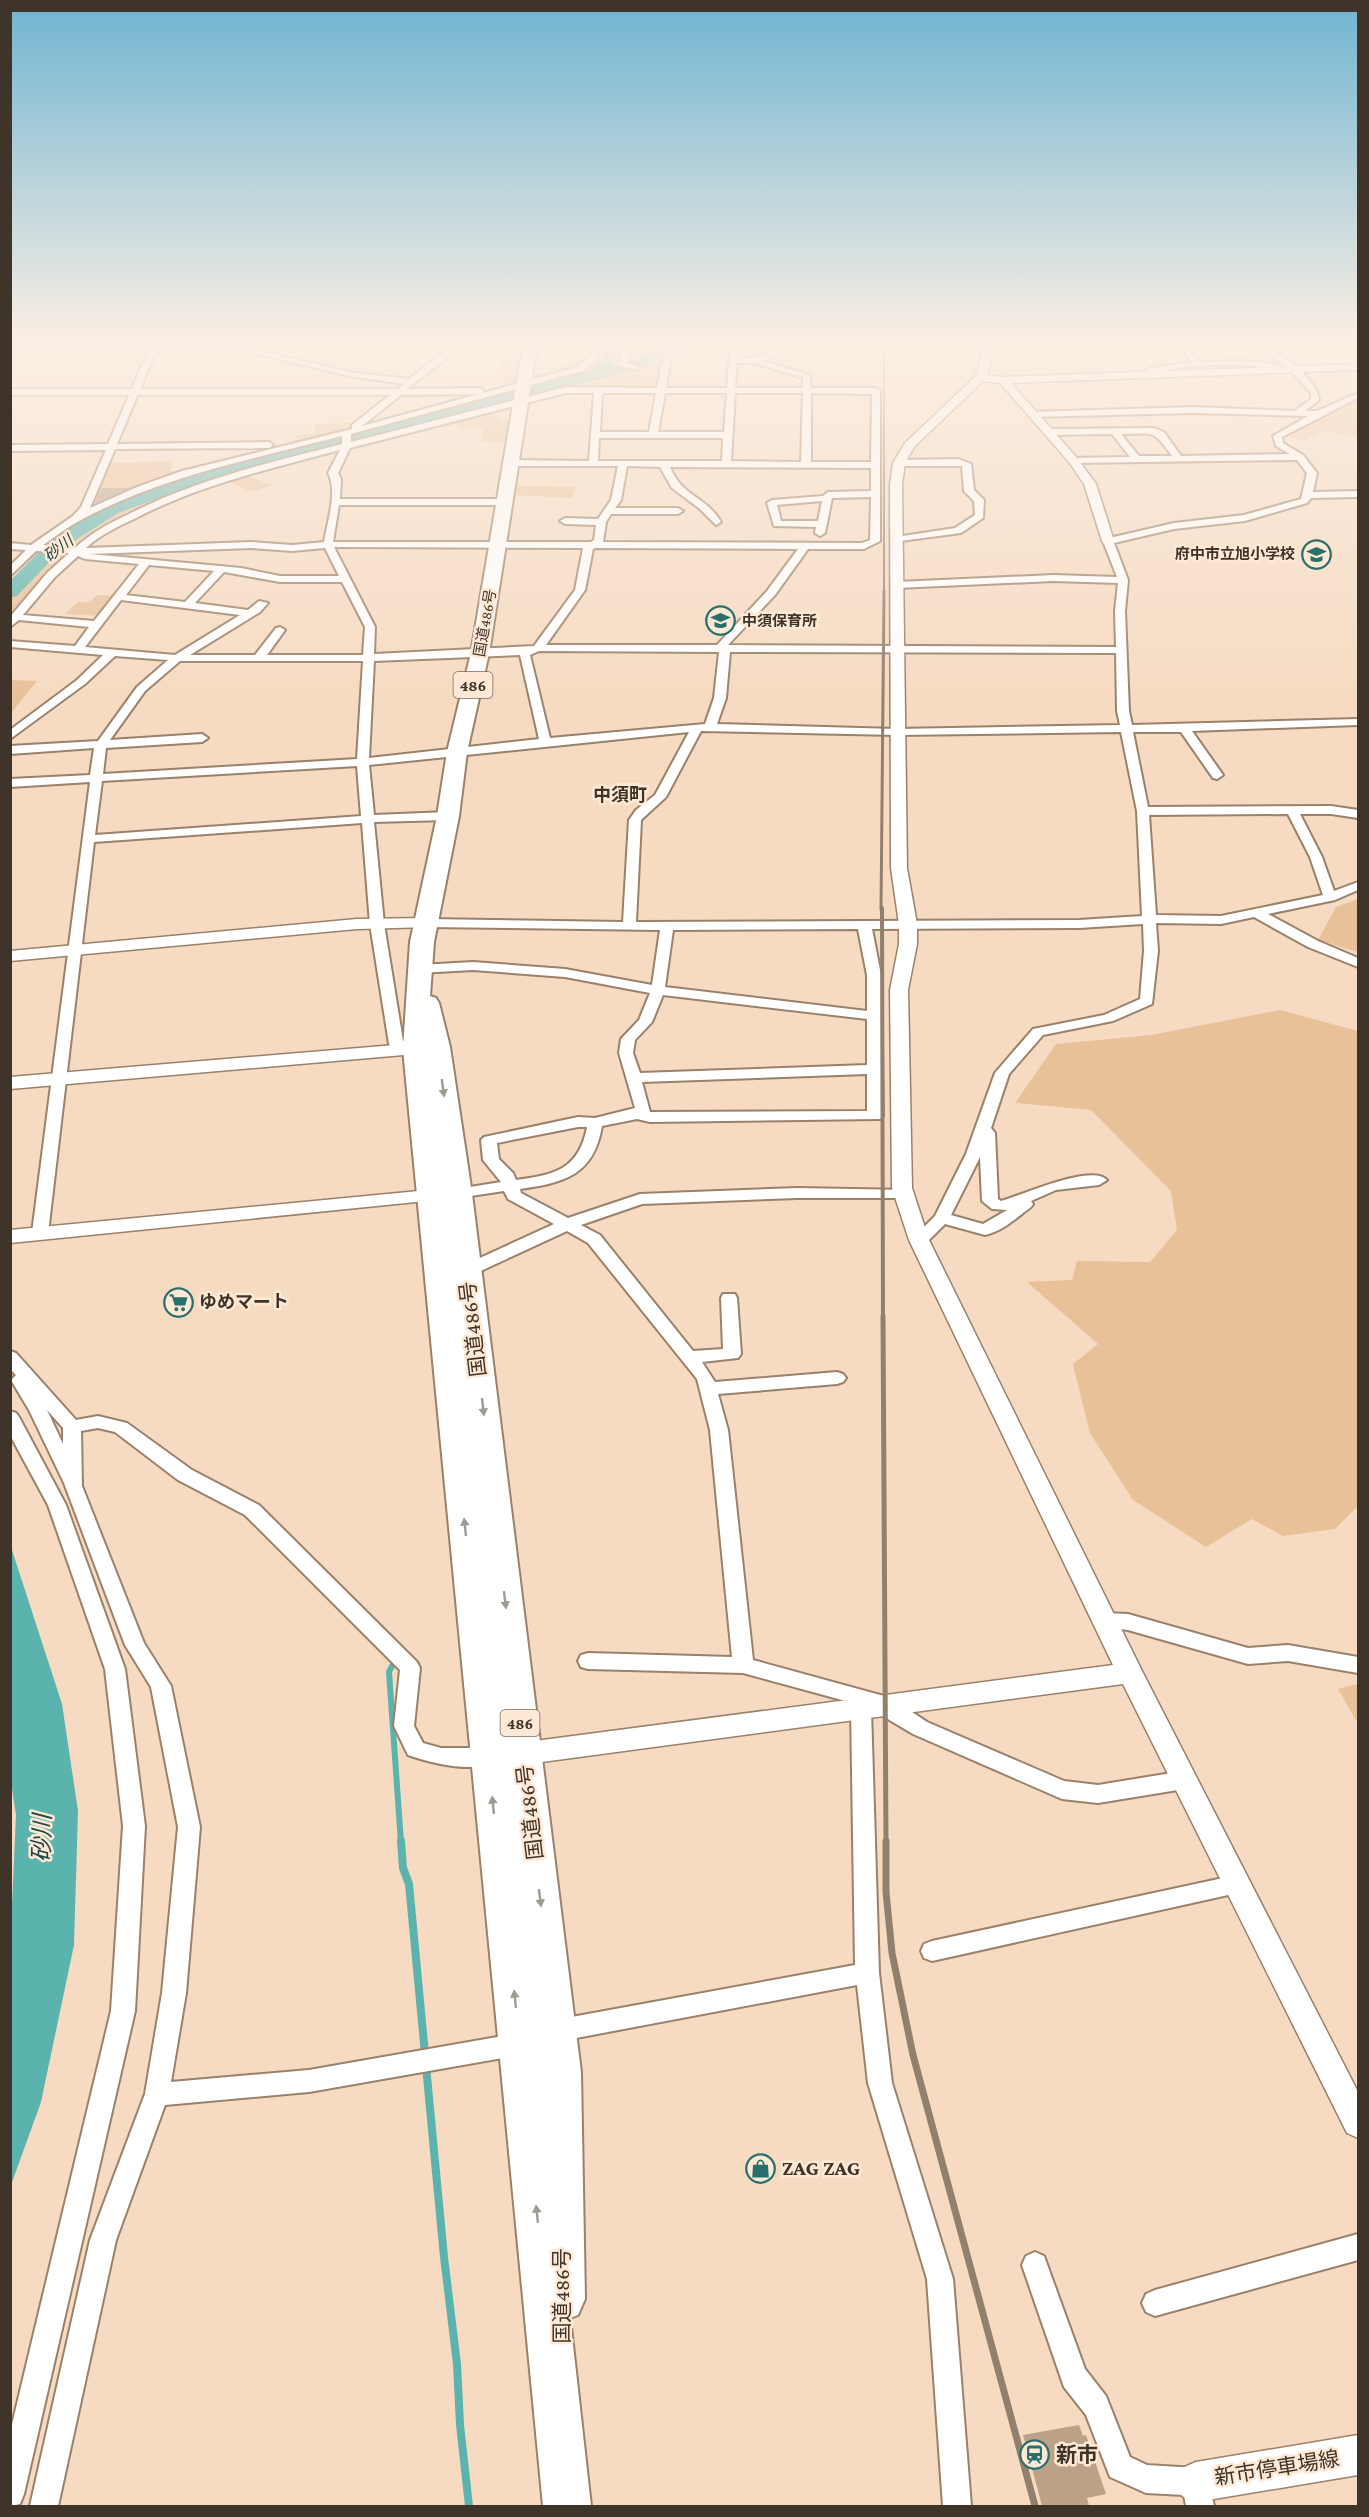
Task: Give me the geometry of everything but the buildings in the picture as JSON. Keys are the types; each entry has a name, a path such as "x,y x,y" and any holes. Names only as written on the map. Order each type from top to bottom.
{"highway":[{"name":"国道486号","path":"511,463 480,653 457,752 448,816 419,969 443,1195 488,1757 520,2044 565,2494"},
{"name":"国道486号","path":"443,1195 466,1271 560,2072 565,2494"}],"main road":[{"name":"新市停車場線","path":"1198,2494 1359,2455"}],"street":[{"path":"10,573 37,547 76,518 85,508 105,462"},
{"path":"76,518 140,489 185,473 225,462"},
{"path":"13,621 51,575 77,551 108,528 169,497 237,474 282,462"},
{"path":"338,462 333,474 336,479 335,502 328,545 370,627 363,762 377,924 396,1044 427,1048"},
{"path":"931,462 899,463 896,484 899,868 908,924 908,944 899,990 904,1193 919,1240 1130,1673 1359,2123"},
{"path":"896,540 958,531 980,516 979,501 969,491 966,464 960,462"},
{"path":"919,1240 942,1218 974,1154 1002,1073 1038,1032 1108,1018 1147,1001 1151,951 1150,919 1143,811 1124,727 1120,612 1123,580 1090,484 1075,462"},
{"path":"1108,541 1174,526 1245,518 1291,507 1304,501 1308,495 1312,473 1304,462"},
{"path":"10,546 77,551 251,545 292,548 328,545 864,546 874,541 875,465 511,463"},
{"path":"596,545 601,522 616,500 623,464"},
{"path":"664,464 674,485 687,498 713,515 716,522"},
{"path":"822,524 777,524 772,503 827,498 828,495 875,494"},
{"path":"1308,495 1359,494"},
{"path":"818,545 827,498"},
{"path":"335,502 505,502"},
{"path":"609,511 678,511"},
{"path":"565,521 601,522"},
{"path":"545,742 525,655 533,650 580,590 588,548 596,545"},
{"path":"629,926 635,820 660,797 720,698 725,653 722,646 771,593 806,545"},
{"path":"77,551 85,556 222,569 280,579 346,579"},
{"path":"78,649 146,562"},
{"path":"187,606 222,569"},
{"path":"897,585 1053,578 1123,580"},
{"path":"120,597 247,613"},
{"path":"40,1233 100,746 141,689 177,658 247,613 256,610 263,603"},
{"path":"13,621 98,625"},
{"path":"260,656 280,630"},
{"path":"10,644 177,658 260,656 367,658 533,650 1121,650"},
{"path":"10,736 81,681 113,652"},
{"path":"10,783 363,762 704,727 897,732 1124,727 1184,728 1359,722"},
{"path":"1184,728 1217,775"},
{"path":"10,750 202,738"},
{"path":"1292,810 1316,857 1330,897"},
{"path":"1143,811 1331,810 1359,814"},
{"path":"88,839 368,819 448,816"},
{"path":"10,956 377,924 667,926 1079,924 1150,919 1221,920 1330,897 1359,886"},
{"path":"1256,913 1313,944 1359,963"},
{"path":"742,1665 719,1431 705,1378 594,1239 514,1196 507,1176 490,1160 489,1140 578,1122 595,1123 637,1114 650,1117 875,1116 874,975 864,924"},
{"path":"637,1114 643,1109 626,1053 628,1039 645,1022 658,990 667,926"},
{"path":"419,969 472,966 566,973 658,990 874,1016"},
{"path":"10,1083 427,1048"},
{"path":"634,1078 875,1069"},
{"path":"10,1238 40,1233 443,1195 546,1181 565,1173 585,1158 592,1141 595,1123"},
{"path":"983,1128 987,1133 990,1201 998,1206 1053,1186 1100,1180"},
{"path":"466,1271 568,1224 640,1199 797,1193 904,1193"},
{"path":"942,1218 986,1230 1025,1204 1024,1198"},
{"path":"688,1357 732,1353 729,1298"},
{"path":"10,1357 72,1428 73,1486"},
{"path":"10,1364 38,1410 73,1486 135,1645 160,1686 189,1827 174,1993 157,2094 103,2240 44,2506"},
{"path":"708,1389 837,1378"},
{"path":"10,1417 57,1505 115,1669 134,1826 123,2011 10,2494"},
{"path":"72,1428 98,1422 121,1427 185,1475 252,1510 410,1668 404,1726 415,1749 441,1757 488,1757 524,1753 872,1705 1130,1673"},
{"path":"1105,1621 1128,1622 1248,1656 1288,1653 1359,1665"},
{"path":"588,1661 742,1665 872,1705 1062,1790 1098,1794 1184,1780"},
{"path":"872,1705 867,1973 880,2083 940,2279 957,2506"},
{"path":"932,1951 1237,1884"},
{"path":"555,2031 867,1973"},
{"path":"157,2094 309,2081 520,2044"},
{"path":"1155,2303 1359,2247"},
{"path":"1035,2265 1074,2378 1096,2406 1120,2467 1146,2479 1198,2494"}],"shaded area":[{"path":"173,462 170,471 181,471 212,462 278,462 238,473 170,496 107,528 77,549 44,546 87,512 134,489 99,488 109,463"},
{"path":"243,474 272,485 253,492 223,480"},
{"path":"518,486 576,487 572,498 516,495"},
{"path":"38,550 72,553 11,620 11,580"},
{"path":"97,595 117,596 101,616 65,614 78,602 90,602"},
{"path":"10,680 37,681 11,713"},
{"path":"1358,899 1358,952 1318,940 1336,907"},
{"path":"1280,1010 1358,1031 1358,1506 1335,1529 1283,1536 1252,1519 1206,1547 1133,1500 1090,1433 1073,1364 1098,1344 1027,1282 1072,1280 1077,1261 1150,1262 1177,1230 1171,1191 1091,1110 1015,1103 1056,1044 1151,1035"},
{"path":"1358,1684 1358,1724 1338,1689"}],"water":[{"path":"11,1547 62,1704 78,1811 74,1945 41,2102 11,2185 10,1950 16,1815 10,1776"}],"waterway":[{"name":"砂川","path":"10,592 52,549 112,509 164,490 255,462"},
{"path":"392,1666 389,1672 401,1843"},
{"path":"401,1841 403,1868 409,1884 425,2054"},
{"path":"426,2066 444,2257 457,2364 460,2425 469,2506"}],"railway":[{"path":"884,462 884,591"},
{"path":"881,910 884,591"},
{"path":"882,908 883,1318"},
{"path":"883,1316 886,1843"},
{"path":"886,1843 886,1892 892,1953 913,2055 1035,2506"}],"place":[{"name":"府中市立旭小学校","path":"1316,554"},
{"name":"中須保育所","path":"721,621"},
{"name":"ゆめマート","path":"178,1302"},
{"name":"ZAG ZAG","path":"761,2168"},
{"name":"新市","path":"1035,2455"}],"district":[{"name":"中須町","path":"620,795"}]}
